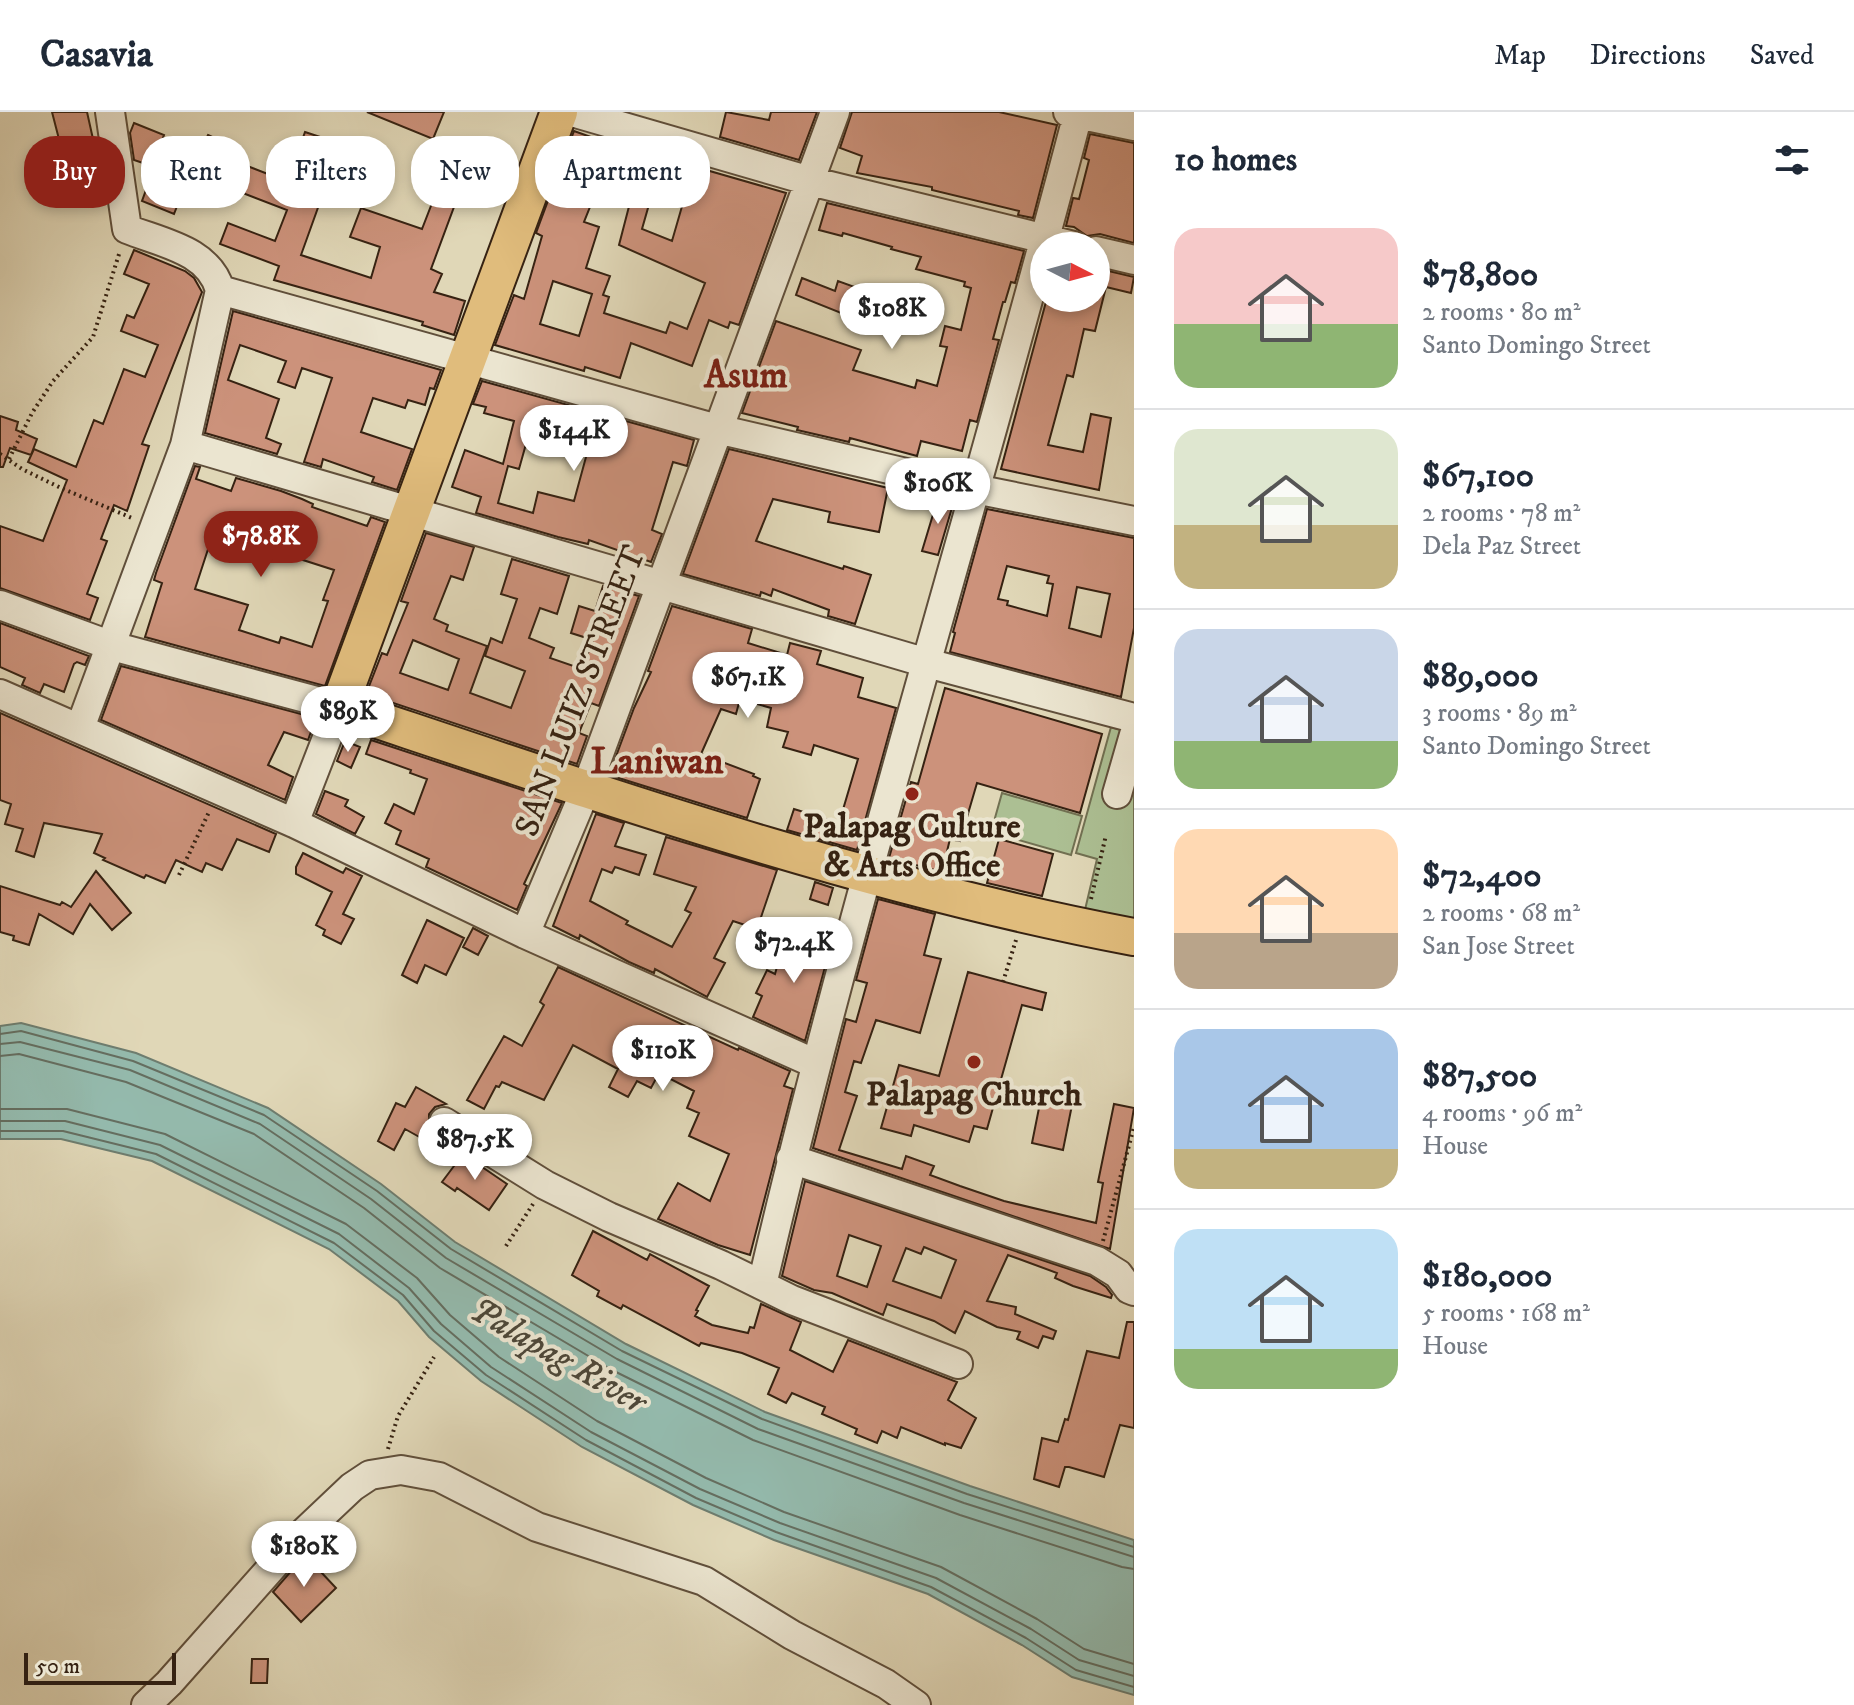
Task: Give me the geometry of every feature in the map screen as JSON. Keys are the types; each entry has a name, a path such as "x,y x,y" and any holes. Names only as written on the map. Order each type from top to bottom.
{"main road":[{"path":"559,112 339,707 586,789 867,874 1024,914 1134,937"}],"street":[{"path":"80,728 185,445 220,290 216,274 201,258 127,229 110,112"},
{"path":"572,112 810,181 1030,235"},
{"name":"SAN LUIZ STREET","path":"525,934 586,789 835,112"},
{"path":"1048,232 1073,113 1134,126"},
{"path":"1110,254 1134,260"},
{"path":"220,290 717,429 975,489 1134,521"},
{"path":"762,1285 791,1159 867,874 1030,295"},
{"path":"185,445 927,663 1134,718"},
{"path":"0,605 112,646 339,707 294,823"},
{"path":"0,694 294,823 525,934 816,1064"},
{"path":"1117,794 1134,735"},
{"path":"444,1122 545,1185 609,1217 875,1333 958,1364"},
{"path":"791,1159 1097,1261 1118,1274 1134,1291"},
{"path":"146,1705 297,1539 352,1487 370,1475 388,1471 419,1471 439,1477 537,1527 704,1581 792,1635 886,1684 916,1705"}],"path":[{"path":"9,459 32,413 53,381 93,337 127,229"},
{"path":"0,454 61,488 153,526"},
{"path":"179,875 218,792"},
{"path":"1084,928 1106,835"},
{"path":"1003,982 1024,914"},
{"path":"1097,1261 1134,1127"},
{"path":"506,1246 545,1185"},
{"path":"388,1471 390,1437 398,1416 434,1357"}],"green space":[{"path":"1111,727 1134,734 1134,925 1084,914 1097,859 1076,853"},
{"path":"1002,793 1082,816 1071,855 991,832"}],"water":[{"name":"Palapag River","path":"21,1023 136,1053 268,1108 381,1184 455,1242 626,1344 765,1412 970,1486 1134,1540 1134,1695 1072,1677 1022,1645 928,1594 774,1540 693,1505 582,1447 481,1381 429,1337 398,1301 329,1249 152,1161 61,1139 0,1139 0,1026"}],"building":[{"path":"52,112 87,112 92,136 58,136"},
{"path":"367,112 444,112 434,136 426,136"},
{"path":"726,112 769,120 771,112 817,112 799,160 720,137"},
{"path":"852,112 999,112 1057,125 1033,218 1018,215 1019,211 932,190 932,187 857,173 862,156 840,148"},
{"path":"134,123 164,135 141,136 141,162 134,160 130,133"},
{"path":"1090,134 1134,143 1134,243 1110,237 1110,232 1081,232 1066,226 1073,198 1079,199 1089,160 1084,158"},
{"path":"250,167 266,173 266,202 250,196"},
{"path":"710,171 786,193 739,325 730,322 728,328 709,320 692,366 631,343 620,378 585,367 584,371 495,345 514,295 524,299 542,236 536,233 545,208 590,208 584,222 599,227 586,268 610,276 603,295 609,297 604,313 666,333 670,322 687,329 705,283 619,245 629,208 648,208 642,229 672,241 682,208 710,208","holes":["553,281 592,294 579,336 540,324"]},
{"path":"827,203 1024,251 1015,283 1011,282 1003,302 993,339 999,340 977,422 970,420 962,451 921,441 917,456 850,438 849,442 797,430 798,427 742,413 776,321 861,350 853,370 915,388 917,380 937,386 947,347 940,346 945,326 961,330 971,288 964,286 965,282 916,269 921,257 843,233 842,236 819,230"},
{"path":"159,208 176,208 174,214"},
{"path":"282,208 318,208 301,255 371,278 380,247 350,237 361,208 422,229 430,208 454,208 431,269 442,274 434,292 465,301 454,335 422,325 423,322 274,280 279,266 220,244 228,223 275,241 287,210"},
{"path":"134,250 185,271 194,278 202,292 142,444 149,446 127,511 114,505 101,539 107,541 87,594 98,598 90,620 0,588 0,526 43,541 67,480 28,462 34,449 76,467 94,420 103,424 124,369 145,377 158,345 121,331 127,315 134,318 149,284 124,274"},
{"path":"1110,271 1134,277 1131,293 1110,288"},
{"path":"802,278 835,291 838,281 863,290 861,296 892,310 885,326 872,321 871,325 796,295"},
{"path":"903,303 923,311 916,327 896,319"},
{"path":"233,311 441,370 434,389 430,388 425,405 408,400 405,408 373,398 361,432 412,449 397,490 372,482 374,477 323,459 321,467 304,462 332,378 302,368 295,388 278,382 286,361 240,345 228,380 279,399 266,438 281,444 277,454 205,433"},
{"path":"1043,312 1100,312 1095,331 1084,329 1073,377 1067,375 1048,445 1083,452 1091,414 1111,418 1099,490 1001,469"},
{"path":"482,381 694,440 687,466 673,462 652,530 662,534 651,562 589,540 588,544 558,537 476,513 481,497 452,487 465,450 503,464 514,421 484,413 486,407 473,404","holes":["553,436 589,446 574,501 538,492 533,513 498,503 508,466 519,469 526,444 549,451"]},
{"path":"0,416 18,422 16,430 37,439 31,455 10,448 3,467 0,467"},
{"path":"729,449 888,488 879,532 828,522 830,512 773,499 756,541 871,575 855,624 828,616 829,610 773,589 771,596 761,592 760,596 683,574"},
{"path":"195,466 200,467 196,479 231,491 236,478 281,491 313,504 312,507 367,526 371,517 385,522 325,686 145,637 162,583 154,580","holes":["227,526 277,543 280,533 308,544 303,560 334,570 323,600 328,601 312,647 281,637 279,643 239,630 248,605 195,589 213,534 223,537"]},
{"path":"938,498 954,501 938,555 922,551"},
{"path":"987,509 1134,538 1134,628 1121,697 950,652","holes":["1007,566 1049,576 1047,583 1053,584 1047,616 1007,605 1008,601 998,599","1077,587 1110,594 1101,637 1069,628"]},
{"path":"426,533 474,547 463,580 451,576 434,619 448,625 446,631 487,646 470,693 511,708 525,671 485,656 491,638 502,643 517,599 501,594 512,559 569,576 557,614 540,608 529,638 554,648 550,658 582,669 593,640 571,633 579,606 595,611 603,586 639,596 599,706 591,703 579,733 587,736 577,764 366,694 382,653 387,655 408,603 401,601","holes":["413,640 459,659 448,690 400,673"]},
{"path":"672,606 752,629 748,643 787,655 790,643 821,651 817,664 863,678 858,697 896,708 857,850 787,830 794,809 839,823 858,759 814,745 811,755 783,747 788,732 767,727 771,708 740,699 736,714 721,709 701,754 760,779 747,818 609,775 651,672 648,671"},
{"path":"0,623 89,656 85,665 74,664 64,692 44,684 40,693 22,685 25,678 0,667"},
{"path":"121,666 316,718 308,740 284,732 268,765 293,777 285,800 101,720"},
{"path":"945,688 1102,734 1080,813 977,783 960,841 950,839 942,872 889,858 911,782 918,784"},
{"path":"0,713 276,834 269,852 237,839 222,870 206,863 202,872 176,860 165,883 146,875 144,878 94,853 102,834 44,823 34,857 16,851 23,829 5,824 11,804 0,800"},
{"path":"371,740 562,803 524,884 527,886 517,910 426,867 429,859 396,844 401,831 385,823 394,804 414,814 427,779 366,754"},
{"path":"345,741 360,747 351,768 337,761"},
{"path":"325,791 348,800 345,806 364,817 355,834 316,814"},
{"path":"596,814 624,823 615,846 646,855 639,875 615,867 612,873 602,869 590,901 628,921 626,924 672,947 691,913 685,910 696,887 654,874 666,837 777,870 757,929 733,921 714,958 725,963 707,997 655,969 654,973 580,935 579,939 553,926"},
{"path":"999,839 1053,854 1042,896 987,883"},
{"path":"303,853 343,873 346,868 362,876 343,914 354,919 341,944 323,935 325,930 316,925 332,892 296,874"},
{"path":"96,871 131,913 112,930 90,904 73,934 39,914 29,945 0,932 0,886 71,907"},
{"path":"815,882 833,888 828,905 810,899"},
{"path":"878,899 935,914 924,955 941,959 920,1033 876,1020 861,1063 854,1061 845,1092 857,1096 839,1150 902,1169 906,1156 934,1166 930,1175 960,1186 1004,1201 1096,1223 1103,1183 1098,1182 1114,1104 1134,1108 1110,1249 813,1148 846,1019 856,1022 867,983 856,980"},
{"path":"427,920 464,938 446,975 425,965 417,983 402,975"},
{"path":"473,928 488,936 478,955 463,947"},
{"path":"786,934 832,941 805,1041 753,1017 762,996 756,993 767,970 775,974"},
{"path":"558,967 790,1071 784,1086 793,1089 750,1255 658,1219 678,1183 710,1201 729,1154 689,1136 699,1113 687,1108 694,1091 659,1073 651,1088 637,1081 628,1097 609,1087 618,1069 573,1045 544,1100 502,1082 499,1087 496,1086 484,1109 467,1100 504,1036 522,1046 544,1005 540,1002"},
{"name":"Palapag Church","path":"968,972 1046,993 1042,1010 1022,1005 987,1129 974,1126 969,1142 914,1125 911,1136 881,1128 899,1065 939,1076"},
{"path":"416,1087 446,1104 435,1107 429,1114 429,1129 436,1137 432,1144 405,1129 394,1150 378,1141 396,1103 405,1107"},
{"path":"1043,1088 1074,1095 1063,1150 1032,1143"},
{"path":"463,1154 507,1184 489,1210 457,1188 455,1191 442,1182"},
{"path":"805,1181 1090,1276 1112,1295 1111,1298 1073,1286 1055,1278 1057,1273 1008,1255 987,1301 1016,1307 1015,1314 1056,1331 1053,1339 1043,1336 1038,1348 1017,1339 1020,1332 997,1327 965,1311 955,1333 934,1321 887,1304 883,1315 782,1276","holes":["849,1235 881,1246 867,1287 837,1276","924,1247 956,1260 941,1298 893,1281 906,1248 921,1254"]},
{"path":"593,1231 647,1260 650,1254 709,1286 695,1316 712,1325 748,1333 750,1327 754,1328 761,1304 801,1322 790,1350 833,1372 848,1340 957,1382 948,1400 976,1418 961,1448 945,1445 901,1427 897,1438 882,1431 877,1443 855,1434 857,1429 822,1414 825,1407 792,1393 786,1403 768,1394 779,1368 742,1353 701,1343 699,1346 623,1305 621,1309 597,1296 599,1291 572,1275"},
{"path":"1127,1322 1134,1322 1134,1428 1120,1425 1104,1477 1065,1467 1059,1487 1034,1479 1042,1438 1058,1442 1065,1419 1068,1420 1087,1351 1119,1358"},
{"path":"305,1555 336,1588 301,1622 273,1592"},
{"path":"252,1659 268,1659 267,1683 251,1683"}],"place":[{"name":"Palapag Culture & Arts Office","path":"912,794"},
{"name":"Palapag Church","path":"974,1062"}],"district":[{"name":"Asum","path":"746,376"},
{"name":"Laniwan","path":"657,762"}]}
